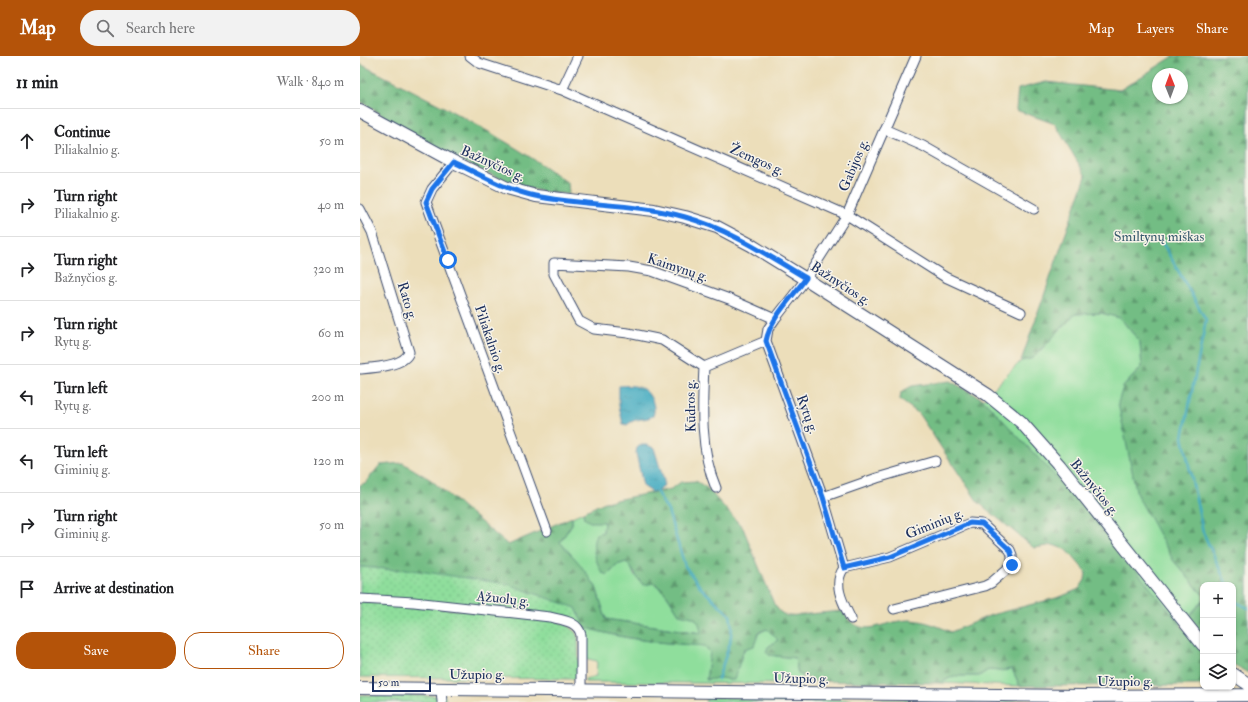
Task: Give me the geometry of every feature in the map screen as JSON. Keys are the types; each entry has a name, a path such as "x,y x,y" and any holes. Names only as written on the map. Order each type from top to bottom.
{"main road":[{"name":"Bažnyčios g.","path":"360,111 454,162 507,188 536,196 654,210 685,216 724,231 751,245 806,278 988,395 1021,422 1060,466 1200,641"},
{"path":"1236,676 1248,684"},
{"name":"Užupio g.","path":"360,688 1161,696 1231,694"}],"street":[{"name":"Žemgos g.","path":"470,56 478,63 562,90 847,215 945,277 1020,312"},
{"path":"562,90 578,56"},
{"name":"Gabijos g.","path":"806,278 847,215 916,56"},
{"path":"884,129 923,146 1034,209"},
{"name":"Piliakalnio g.","path":"454,162 432,189 426,202 547,531"},
{"name":"Rato g.","path":"360,208 372,232 409,352 407,357 402,361 370,368 360,368"},
{"name":"Kaimynų g.","path":"564,295 554,274 554,263 629,267 652,271 732,300 775,319"},
{"path":"704,367 766,341 768,329 806,278"},
{"name":"Kūdros g.","path":"564,295 579,321 594,329 628,333 662,340 704,367 703,424 709,472 716,488"},
{"name":"Rytų g.","path":"766,341 823,497 844,568"},
{"path":"823,497 877,478 935,461"},
{"name":"Giminių g.","path":"844,568 890,557 970,523 977,522 982,524 1010,550 1012,565 991,583 964,592 894,609"},
{"path":"844,568 838,582 840,592 851,619"},
{"name":"Ąžuolų g.","path":"360,599 422,603 550,617 568,622 577,627 581,635 581,690"},
{"path":"441,689 442,702"}],"green space":[{"name":"Smiltynų miškas","path":"1174,56 1248,56 1248,673 1236,666 1236,582 1200,582 1200,592 1173,560 1137,495 1118,403 1123,387 1142,367 1140,342 1120,318 1101,313 1075,314 1033,358 1021,361 1086,176 1055,124 1016,110 1018,89 1046,82 1120,90 1152,70 1152,104 1188,104 1188,68 1155,68"},
{"path":"360,64 493,134 568,183 569,194 540,191 491,175 423,140 360,101"},
{"path":"1101,313 1120,318 1140,342 1142,367 1123,387 1173,560 1200,592 1200,603 1181,625 983,399 1021,361 1033,358 1075,314"},
{"path":"950,381 983,399 1084,507 1200,648 1200,685 1020,686 1012,669 1000,671 988,670 979,676 954,676 940,683 809,681 806,676 798,674 795,658 769,655 766,652 768,647 778,640 767,629 759,632 754,646 744,649 734,680 720,678 706,680 710,652 705,646 659,642 614,635 584,627 576,608 405,569 397,570 360,567 360,485 365,483 380,465 403,463 431,480 508,545 572,517 572,524 560,542 579,563 596,587 606,619 701,633 699,624 695,619 679,614 667,595 655,583 643,585 626,562 617,565 608,575 602,573 596,559 594,539 596,534 603,532 604,522 590,522 584,518 583,512 605,502 671,489 681,482 696,481 707,488 743,528 774,604 780,612 787,616 842,611 849,620 857,626 864,628 872,628 899,621 914,620 925,622 951,632 991,615 1060,597 1079,589 1085,580 1086,572 1067,550 1053,545 1034,548 978,502 918,413 900,400 901,392 912,386"},
{"path":"583,512 584,518 604,521 603,532 608,575 617,565 626,562 631,567 634,575 657,585 670,599 679,614 693,617 698,621 702,633 606,619 596,587 560,542 572,524 572,517"},
{"path":"360,567 397,570 405,569 507,584 576,608 584,627 571,621 360,597"},
{"path":"360,601 545,618 560,622 573,629 578,638 579,679 360,677"},
{"path":"1200,604 1200,630 1189,617"},
{"path":"584,627 629,638 705,646 710,652 720,678 733,680 741,657 748,644 753,638 767,629 778,640 768,647 769,655 795,658 798,674 802,675 803,684 585,682 585,679 596,676 597,661 584,658"},
{"path":"1012,669 1020,686 940,683 954,676 979,676 988,670 1000,671"},
{"path":"360,695 445,696 446,702 360,702"},
{"path":"707,697 779,699 779,702 705,702"},
{"path":"779,699 1071,701 1072,702 779,702"}],"water":[{"path":"619,386 634,386 646,391 652,400 654,410 653,416 633,421 627,425 623,424 619,406"},
{"path":"640,445 647,445 654,448 664,481 662,488 659,490 652,492 643,486 636,453 637,448"}],"waterway":[{"path":"1162,242 1206,320 1183,437 1203,532 1226,582"},
{"path":"656,491 668,511 685,566 701,588 730,615 732,627 730,643 718,679"},
{"path":"1236,602 1248,608"}],"route":[{"path":"448,260 426,202 432,189 454,162 507,188 536,196 654,210 685,216 717,227 751,245 806,278 768,329 766,341 823,497 844,568 890,557 970,523 977,522 982,524 1010,550 1013,561 1012,565"}]}
